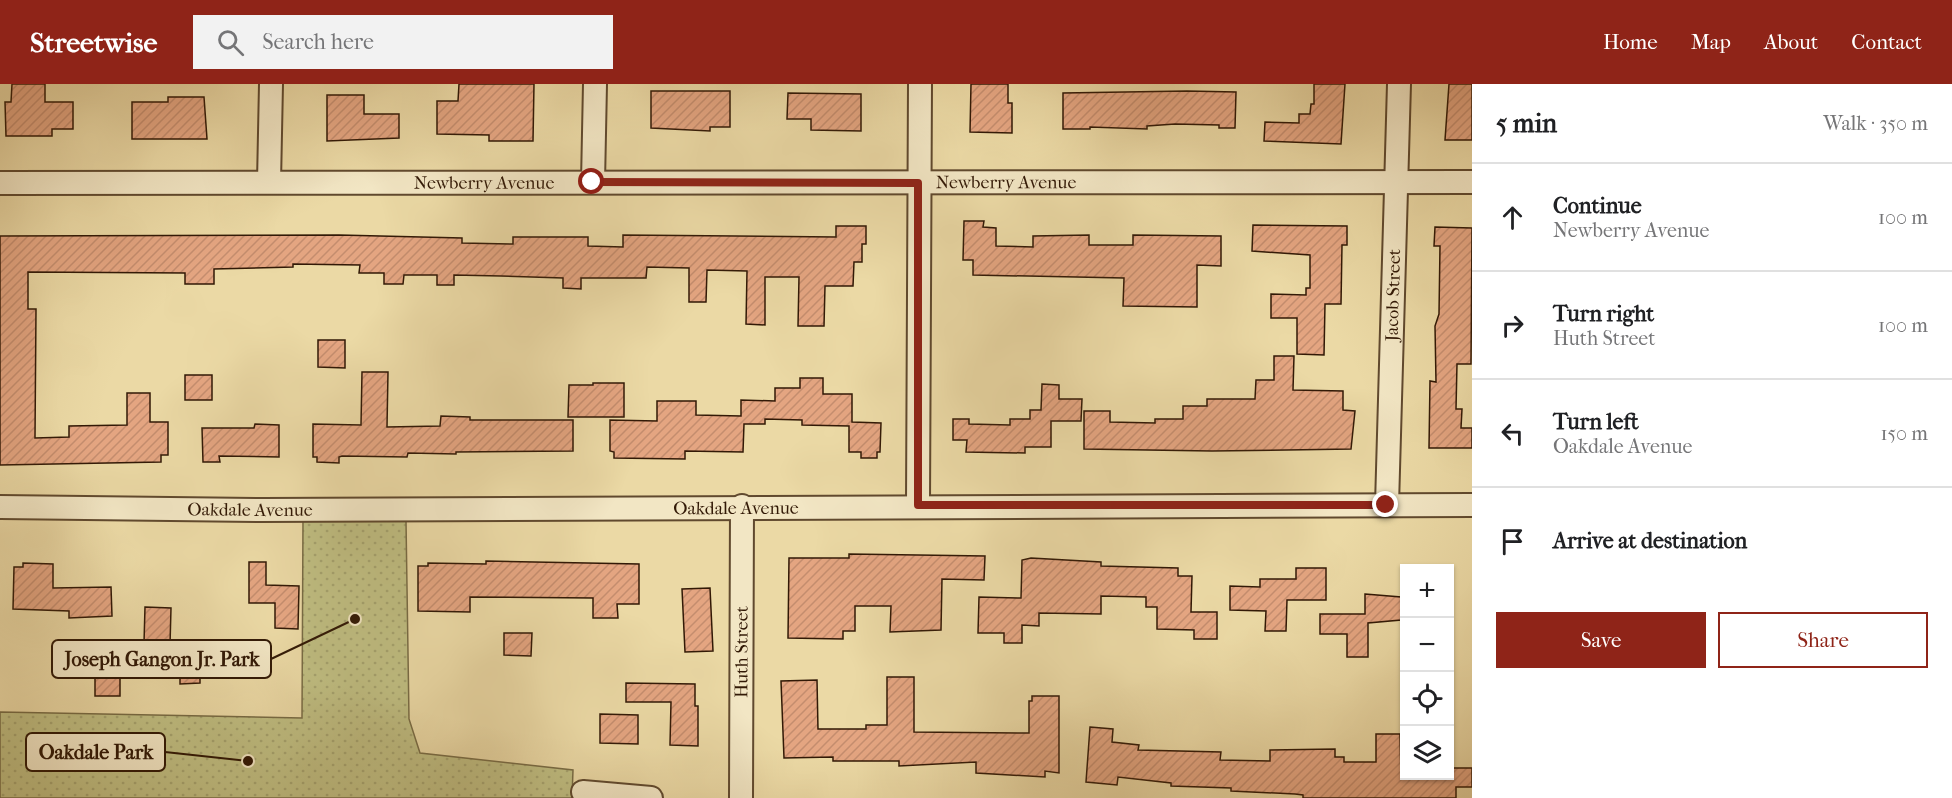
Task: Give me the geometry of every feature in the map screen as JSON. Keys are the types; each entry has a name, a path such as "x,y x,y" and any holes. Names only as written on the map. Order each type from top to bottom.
{"street":[{"path":"269,182 271,84"},
{"path":"592,182 595,84"},
{"path":"918,505 920,84"},
{"name":"Jacob Street","path":"1386,505 1399,84"},
{"name":"Newberry Avenue","path":"0,183 1472,182"},
{"name":"Oakdale Avenue","path":"0,507 262,510 918,505 1472,505"},
{"name":"Huth Street","path":"741,798 742,506"},
{"path":"583,792 651,798"}],"shaded area":[{"path":"303,519 406,521 409,719 420,753 573,770 572,798 0,798 0,712 302,718"}],"building":[{"path":"12,84 45,84 45,102 73,102 73,129 52,129 52,136 6,136 5,102 11,102"},
{"path":"459,84 534,84 533,141 489,141 489,135 437,134 437,101 458,101"},
{"path":"971,84 1008,84 1008,103 1012,103 1012,133 970,132"},
{"path":"1314,84 1345,84 1341,144 1264,141 1265,122 1299,123 1299,114 1310,114 1311,104 1314,104"},
{"path":"1449,84 1472,84 1472,140 1445,140"},
{"path":"651,91 730,91 730,127 710,127 710,131 651,128"},
{"path":"1236,92 1235,128 1219,128 1219,125 1175,124 1147,126 1147,129 1090,127 1090,129 1063,129 1063,93"},
{"path":"788,93 861,94 861,131 811,130 811,119 787,119"},
{"path":"327,95 364,95 364,114 399,114 399,138 327,141"},
{"path":"168,97 204,97 207,139 132,139 132,102 168,102"},
{"path":"964,221 984,221 983,227 996,228 996,246 1033,247 1033,236 1089,235 1089,245 1133,245 1133,235 1221,236 1221,266 1197,265 1197,307 1123,306 1124,278 973,275 973,260 963,260"},
{"path":"1253,225 1347,226 1347,245 1342,245 1341,304 1325,304 1324,355 1297,354 1297,318 1271,318 1271,294 1306,295 1306,288 1310,288 1310,255 1252,251"},
{"path":"836,226 866,226 866,244 862,244 862,262 854,262 853,286 825,286 824,326 798,326 799,277 765,277 765,325 746,324 747,271 707,270 706,302 689,302 689,268 647,267 646,278 581,278 581,289 563,288 563,278 501,276 454,275 454,285 437,285 437,275 404,275 403,284 384,284 384,273 359,273 360,265 293,264 293,267 214,269 214,284 185,284 185,273 28,272 28,309 36,309 35,438 69,437 69,426 127,425 127,393 150,393 150,422 168,422 168,455 161,455 161,462 0,465 0,236 339,235 462,238 462,243 513,244 513,237 588,237 588,246 623,247 623,235 836,237"},
{"path":"1435,227 1472,228 1471,364 1457,364 1456,409 1462,409 1461,428 1472,428 1472,448 1429,448 1430,381 1436,382 1435,326 1439,314 1440,246 1434,246"},
{"path":"318,340 345,340 345,368 318,367"},
{"path":"1274,356 1294,356 1293,390 1343,391 1343,410 1355,411 1351,449 1212,451 1084,449 1084,411 1110,411 1110,422 1155,423 1155,419 1183,419 1183,406 1207,406 1207,399 1255,399 1256,380 1274,380"},
{"path":"362,372 388,372 387,427 440,426 441,416 470,417 470,420 573,420 573,451 408,453 407,457 342,456 339,457 339,463 317,462 317,457 313,457 313,424 361,425"},
{"path":"185,375 212,375 212,400 185,400"},
{"path":"800,378 823,378 823,394 852,394 852,422 881,423 880,452 877,452 877,458 861,458 861,452 849,452 849,426 802,425 802,420 765,419 765,424 744,424 743,452 685,451 685,459 614,458 614,452 610,451 610,420 657,421 657,401 696,401 696,415 741,416 741,400 775,401 775,388 800,388"},
{"path":"593,383 624,383 624,417 568,417 569,385 593,385"},
{"path":"1042,384 1059,385 1059,399 1082,399 1081,421 1051,421 1051,447 1025,447 1025,453 966,452 967,440 953,440 953,419 969,419 969,424 1010,425 1010,419 1030,419 1030,410 1041,410"},
{"path":"255,424 279,425 279,457 219,456 220,462 203,462 202,428 254,428"},
{"path":"849,554 985,556 984,580 942,579 941,630 890,632 891,606 855,606 855,631 843,631 843,639 788,638 789,558 849,558"},
{"path":"1031,558 1101,562 1101,566 1178,568 1178,576 1192,576 1191,612 1217,612 1217,639 1194,639 1194,630 1157,629 1157,607 1146,607 1146,597 1101,596 1101,614 1039,613 1039,626 1022,625 1022,643 1004,643 1004,633 978,633 979,597 1021,598 1022,560"},
{"path":"486,561 639,564 639,604 617,604 618,618 593,618 593,598 470,597 470,612 418,611 418,566 428,566 428,563 486,564"},
{"path":"249,562 266,562 266,585 299,586 298,629 275,628 275,603 249,603"},
{"path":"23,563 53,564 53,588 111,587 112,616 69,618 69,611 13,609 14,567 23,567"},
{"path":"1296,568 1326,568 1326,600 1287,600 1286,631 1265,631 1266,611 1230,610 1230,586 1260,587 1260,579 1296,579"},
{"path":"710,588 713,651 685,652 682,589"},
{"path":"1365,594 1400,597 1400,620 1368,623 1368,657 1347,657 1347,634 1320,634 1320,614 1365,614"},
{"path":"145,607 171,608 170,645 144,643"},
{"path":"504,633 532,633 531,656 504,655"},
{"path":"180,660 200,660 200,683 180,684"},
{"path":"95,672 120,672 120,696 95,696"},
{"path":"887,677 914,677 914,732 1029,733 1029,701 1032,701 1032,696 1059,696 1059,773 1045,771 1045,777 976,773 976,762 899,766 899,761 833,761 833,757 784,758 781,681 817,680 818,729 866,729 866,725 887,725"},
{"path":"626,683 695,684 695,706 698,706 698,746 670,745 671,702 626,702"},
{"path":"600,714 638,715 638,744 600,743"},
{"path":"1090,727 1113,729 1112,742 1139,745 1138,750 1221,752 1220,760 1270,761 1270,750 1335,749 1335,757 1344,757 1344,762 1376,762 1376,734 1400,734 1400,780 1454,780 1454,768 1472,768 1472,787 1456,787 1456,798 1303,798 1303,795 1295,794 1231,791 1231,788 1171,786 1171,783 1118,777 1117,785 1086,782"}],"place":[{"name":"Joseph Gangon Jr. Park","path":"355,619"},
{"name":"Oakdale Park","path":"248,761"}],"route":[{"path":"592,182 918,183 918,505 1386,505"}]}
